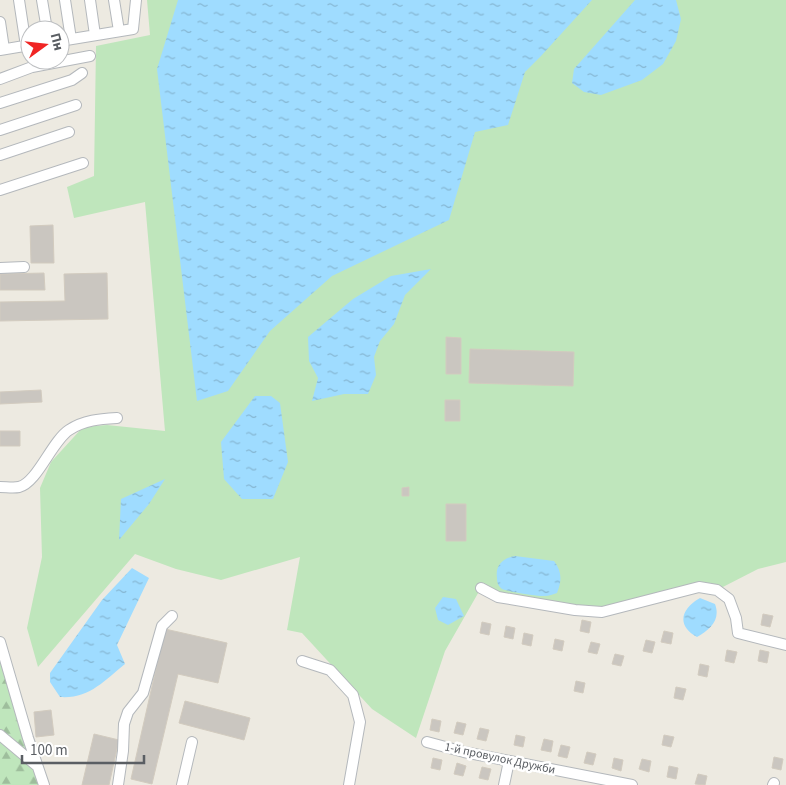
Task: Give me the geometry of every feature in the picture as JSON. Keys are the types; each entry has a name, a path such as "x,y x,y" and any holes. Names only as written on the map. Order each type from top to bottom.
{"street":[{"path":"19,0 23,20"},
{"path":"42,0 45,20"},
{"path":"65,0 71,39 133,29 136,0"},
{"path":"90,0 95,35"},
{"path":"114,0 119,31"},
{"path":"0,22 2,49 20,46"},
{"path":"0,79 45,64 90,56"},
{"path":"0,104 72,80 82,73"},
{"path":"0,130 76,105"},
{"path":"0,155 69,132"},
{"path":"0,190 83,163"},
{"path":"0,268 24,267"},
{"path":"0,487 20,487 30,482 39,467 68,430 82,422 118,418"},
{"path":"481,588 498,598 575,610 602,612 699,587 717,590 729,599 736,618 738,633 786,645"},
{"path":"118,785 123,751 124,724 128,712 143,693 162,626 172,616"},
{"path":"0,642 44,785"},
{"path":"302,660 330,670 353,695 360,722 349,785"},
{"path":"0,736 37,767"},
{"path":"182,785 192,742"},
{"name":"1-й провулок Дружби","path":"427,742 464,752 632,785"},
{"path":"504,785 509,761"}],"green space":[{"path":"147,0 786,0 786,562 758,569 717,590 699,587 617,609 575,610 481,588 445,651 416,738 372,709 302,633 287,630 300,557 221,580 176,569 135,554 38,667 27,628 42,557 40,488 51,462 83,427 107,425 165,431 145,202 74,218 67,187 94,176 96,46 150,35"},
{"path":"0,649 44,785 0,785"}],"water":[{"path":"178,0 592,0 525,72 508,125 475,132 449,220 332,276 270,331 228,391 197,401 157,69"},
{"path":"635,0 676,0 681,19 676,41 663,64 642,80 601,95 584,92 572,83 574,69"},
{"path":"431,269 405,295 394,324 380,341 374,357 376,375 368,394 344,394 312,401 318,378 309,361 308,337 353,299 391,276"},
{"path":"255,396 271,396 280,403 288,462 273,499 242,499 224,479 221,442"},
{"path":"165,479 149,504 119,540 121,499"},
{"path":"515,556 554,561 559,569 560,576 557,593 536,596 502,589 498,584 497,569 504,560"},
{"path":"132,568 149,578 117,645 125,664 96,688 79,695 60,697 50,682 50,673 102,600"},
{"path":"443,597 456,599 464,616 448,625 438,620 435,608"},
{"path":"700,598 715,604 717,615 710,628 697,637 686,627 684,617 689,607"}],"building":[{"path":"53,225 54,263 31,263 30,226"},
{"path":"44,273 45,290 0,290 0,274"},
{"path":"107,273 108,319 0,321 0,302 65,301 64,274"},
{"path":"446,337 461,338 461,374 446,374"},
{"path":"470,349 574,352 573,386 469,383"},
{"path":"41,390 42,402 0,404 0,392"},
{"path":"445,400 460,400 460,421 445,421"},
{"path":"0,431 20,431 20,446 0,446"},
{"path":"409,487 409,496 402,496 402,488"},
{"path":"446,504 466,504 466,541 446,541"},
{"path":"763,614 773,616 770,627 761,625"},
{"path":"582,620 591,622 589,633 580,631"},
{"path":"482,622 491,624 489,635 480,633"},
{"path":"506,626 515,628 513,639 504,637"},
{"path":"165,629 227,643 218,683 178,674 152,784 131,779"},
{"path":"664,631 673,633 671,644 661,642"},
{"path":"524,633 533,635 531,646 522,644"},
{"path":"555,639 564,641 562,651 553,649"},
{"path":"646,640 655,642 652,653 643,651"},
{"path":"591,642 600,644 597,654 588,652"},
{"path":"727,650 737,652 734,663 725,661"},
{"path":"760,650 769,652 767,663 758,661"},
{"path":"615,654 624,656 621,666 612,664"},
{"path":"700,664 709,666 707,677 698,675"},
{"path":"576,681 585,683 583,693 574,691"},
{"path":"676,687 686,689 683,700 674,698"},
{"path":"185,701 250,718 244,740 179,723"},
{"path":"51,710 54,735 36,737 34,712"},
{"path":"432,719 441,721 439,732 430,730"},
{"path":"457,722 466,724 463,735 454,733"},
{"path":"480,728 489,730 486,741 477,739"},
{"path":"94,734 119,740 109,785 82,785"},
{"path":"516,735 525,737 523,747 514,745"},
{"path":"664,735 674,737 671,747 662,745"},
{"path":"544,739 553,741 551,752 541,750"},
{"path":"561,745 570,747 567,758 558,756"},
{"path":"587,752 596,754 593,765 584,763"},
{"path":"774,757 783,759 781,770 772,768"},
{"path":"433,758 442,760 440,770 431,768"},
{"path":"614,758 623,760 621,771 612,768"},
{"path":"642,759 651,761 649,772 639,769"},
{"path":"457,763 466,766 463,776 454,774"},
{"path":"669,766 678,768 676,779 667,777"},
{"path":"482,767 491,769 488,780 479,778"},
{"path":"698,774 707,776 705,785 695,784"}]}
